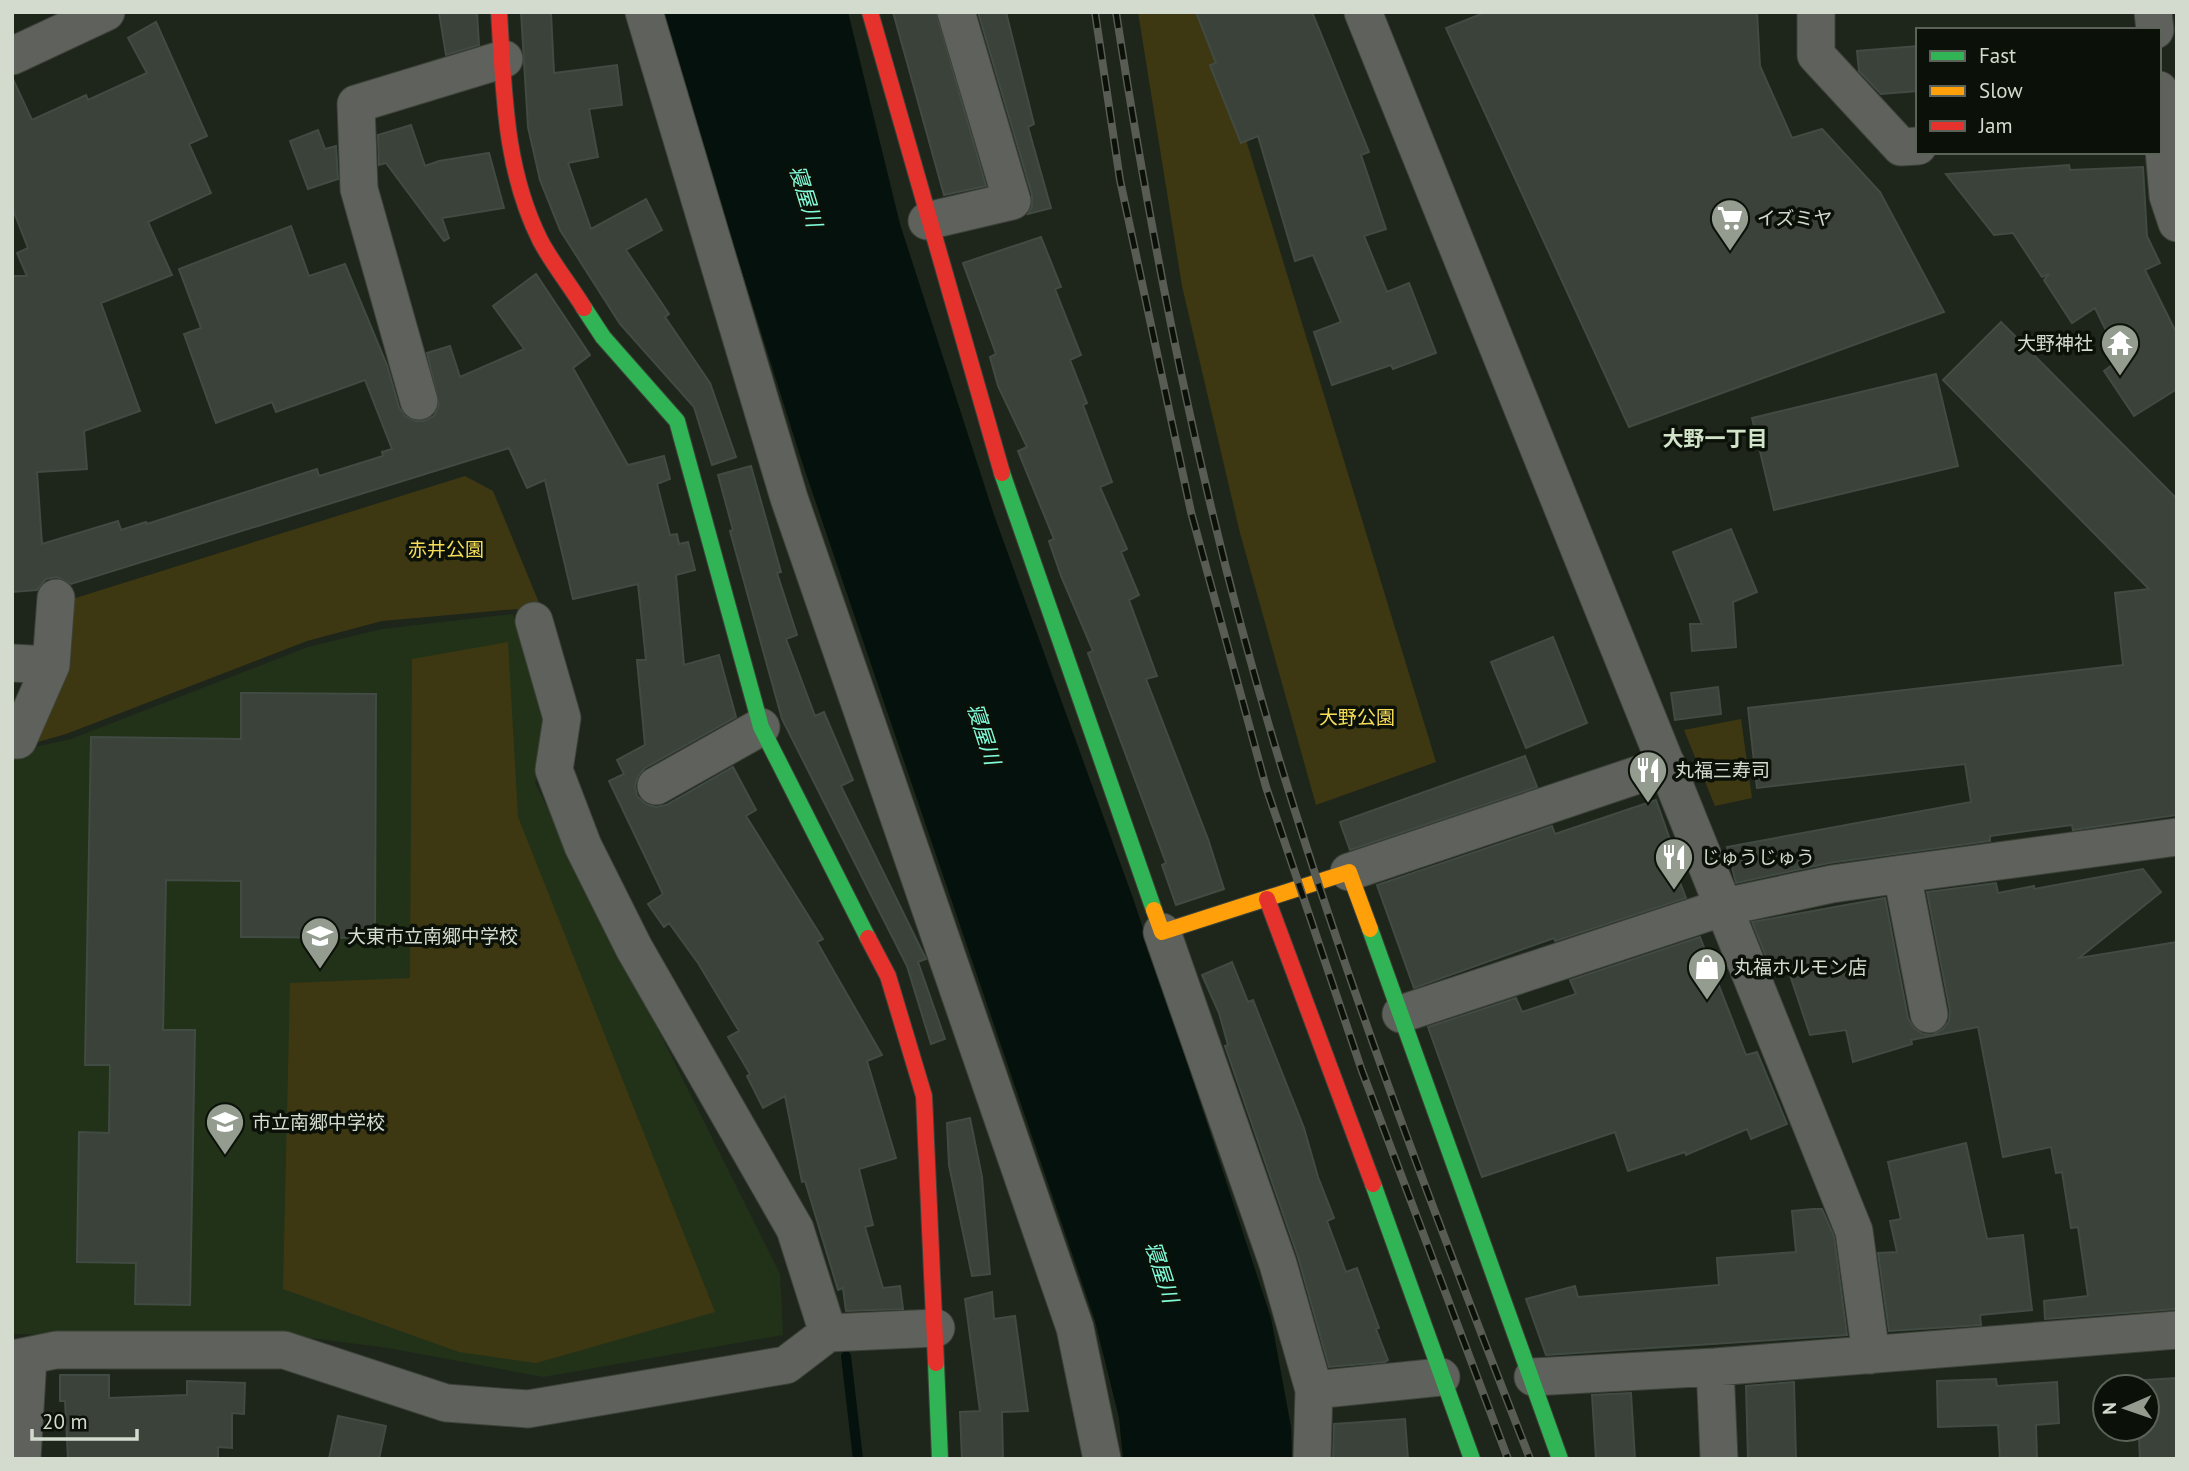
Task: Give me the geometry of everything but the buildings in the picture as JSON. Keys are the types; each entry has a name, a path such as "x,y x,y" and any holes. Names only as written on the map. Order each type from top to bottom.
{"street":[{"path":"12,56 106,12"},
{"path":"499,12 506,130 519,187 540,240 603,337 677,421 761,727 816,841 888,976 924,1096 940,1459"},
{"path":"644,12 789,498 1075,1328 1102,1459"},
{"path":"870,12 990,438 1278,1264 1314,1390 1312,1459"},
{"path":"927,221 1012,201 956,12"},
{"path":"1363,12 1854,1231 1871,1355"},
{"path":"1816,12 1816,55 1901,147 1916,146"},
{"path":"419,401 359,190 356,104 503,59"},
{"path":"2161,135 2174,204"},
{"path":"12,740 18,740 51,665 56,598"},
{"path":"534,621 562,718 554,770 583,846 634,948 795,1228 828,1333"},
{"path":"12,663 51,665"},
{"path":"656,786 761,727"},
{"path":"1162,932 1667,765"},
{"path":"1401,1014 1724,907 1832,884 2177,836"},
{"path":"1349,872 1533,1377 1560,1459"},
{"path":"1902,874 1929,1014"},
{"path":"1267,899 1326,1052 1472,1459"},
{"path":"22,1459 20,1358 56,1350 284,1350 446,1403 528,1409 786,1365 828,1333 936,1328"},
{"path":"1533,1377 1715,1367 2177,1330"},
{"path":"1715,1367 1719,1459"},
{"path":"1314,1390 1441,1377"}],"shaded area":[{"name":"大東市立南郷中学校","path":"513,614 548,724 535,783 780,1274 783,1335 543,1377 388,1348 311,1338 12,1334 12,752 71,739 308,647 382,629"}],"green space":[{"name":"大野公園","path":"1138,12 1207,12 1436,762 1316,805 1240,533 1182,286"},
{"name":"赤井公園","path":"465,476 493,491 542,610 520,617 517,609 382,621 307,641 66,734 27,745 66,601"},
{"path":"508,642 518,817 715,1312 536,1363 459,1352 283,1289 290,983 410,978 412,659"},
{"path":"1741,719 1752,798 1715,806 1684,730"}],"water":[{"name":"寝屋川","path":"660,12 848,12 900,224 994,515 1134,901 1271,1318 1291,1427 1292,1459 1123,1459 1119,1418 1095,1321 802,462"}],"waterway":[{"path":"846,1356 858,1459"}],"railway":[{"path":"1095,12 1120,180 1191,512 1266,787 1362,1071 1508,1459"},
{"path":"1116,12 1148,206 1187,400 1208,496 1258,687 1341,953 1433,1207 1530,1459"}],"traffic: fast":[{"path":"584,308 603,337 677,421 761,727 868,938"},
{"path":"1002,473 1154,910"},
{"path":"1370,929 1560,1459"},
{"path":"1373,1184 1472,1459"},
{"path":"936,1363 940,1459"}],"traffic: slow":[{"path":"1154,910 1162,932 1349,872 1370,929"}],"traffic: jam":[{"path":"499,12 508,128 519,185 540,240 584,308"},
{"path":"870,12 1002,473"},
{"path":"1267,899 1373,1184"},
{"path":"868,938 888,976 924,1096 936,1363"}],"place":[{"name":"イズミヤ","path":"1730,252"},
{"name":"大野神社","path":"2120,377"},
{"name":"丸福三寿司","path":"1648,804"},
{"name":"じゅうじゅう","path":"1674,891"},
{"name":"大東市立南郷中学校","path":"320,970"},
{"name":"丸福ホルモン店","path":"1707,1001"},
{"name":"市立南郷中学校","path":"225,1156"}],"district":[{"name":"大野一丁目","path":"1715,438"}]}
